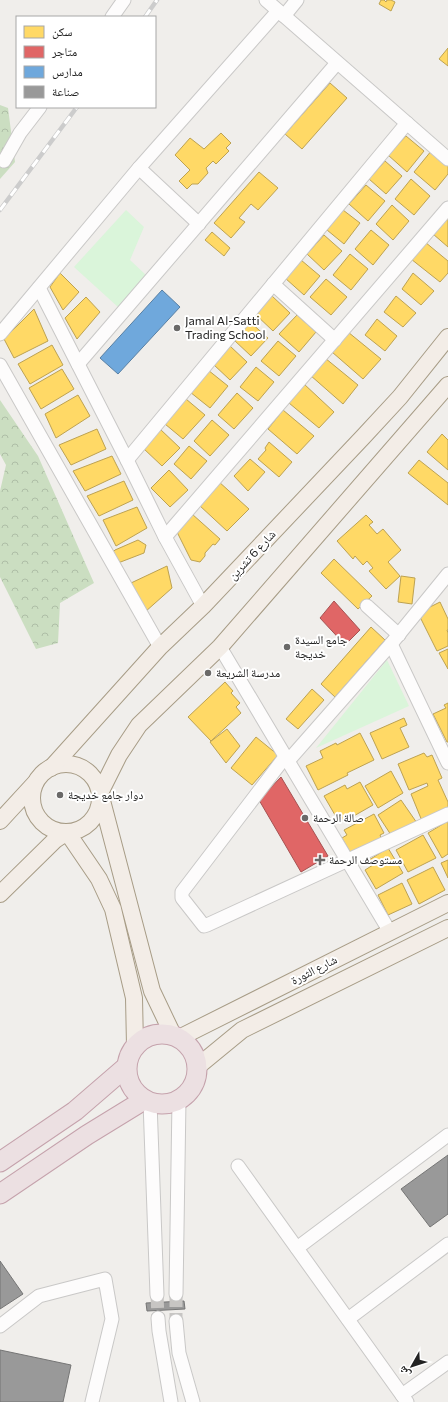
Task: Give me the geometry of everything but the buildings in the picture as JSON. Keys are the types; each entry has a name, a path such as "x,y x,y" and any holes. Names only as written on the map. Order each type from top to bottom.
{"highway":[{"path":"163,1033 176,1036 188,1045 195,1055 197,1067 193,1086 187,1094 179,1100 170,1103 160,1104 147,1101 132,1088 128,1078 126,1067 129,1056 135,1045 152,1034 163,1033"},
{"path":"0,1162 75,1111 126,1067"},
{"path":"0,1194 87,1135 147,1101"}],"main road":[{"name":"شارع 6 تشرين","path":"50,768 160,647 203,606 395,402 448,337"},
{"path":"37,780 33,790 32,800 34,810 39,820 47,827 57,831 67,832 78,830 88,824 96,816 100,804 100,793 119,755 139,724 220,647 446,392"},
{"path":"0,821 43,773 50,768 61,765 71,765 82,768 90,774 100,793 152,991 176,1036"},
{"path":"0,894 55,840 67,832"},
{"path":"67,832 99,879 113,909 134,998 135,1045"},
{"name":"شارع الثورة","path":"176,1036 448,903"},
{"name":"شارع الثورة","path":"197,1067 242,1030 448,928"}],"street":[{"path":"113,16 124,0"},
{"path":"266,0 448,159"},
{"path":"0,334 138,168 281,14 297,0"},
{"path":"78,364 337,63"},
{"path":"4,161 20,133 39,108"},
{"path":"127,460 407,123"},
{"path":"138,168 199,224"},
{"path":"165,538 448,208"},
{"path":"273,284 335,340"},
{"path":"39,288 165,538 203,606"},
{"path":"0,365 160,647"},
{"path":"445,578 448,594"},
{"path":"445,578 395,639 287,759 182,892 182,898 201,924 204,926 208,925 448,814"},
{"path":"367,606 395,639 448,763"},
{"path":"220,647 390,932"},
{"path":"176,1294 179,1100"},
{"path":"147,1101 157,1295"},
{"path":"297,1248 448,1135"},
{"path":"238,1166 405,1399 448,1362"},
{"path":"348,1319 448,1244"},
{"path":"0,1326 39,1296 105,1279 112,1319 92,1402"},
{"path":"158,1318 171,1402"},
{"path":"176,1320 179,1353 193,1402"}],"green space":[{"path":"0,105 8,108 15,162 0,179"},
{"path":"126,210 144,227 130,260 147,276 118,307 74,267"},
{"path":"0,400 38,456 94,583 60,603 58,643 36,649 0,577 0,491 6,465 0,454"},
{"path":"387,660 409,706 316,748"}],"tunnel":[{"path":"176,1294 176,1321"},
{"path":"157,1295 158,1318"}],"railway":[{"path":"146,16 157,0"},
{"path":"0,210 76,108"}],"place":[{"name":"Jamal Al-Satti Trading School","path":"177,328"},
{"name":"جامع السيدة خديجة","path":"287,647"},
{"name":"مدرسة الشريعة","path":"208,673"},
{"name":"دوار جامع خديجة","path":"60,795"},
{"name":"صالة الرحمة","path":"305,818"},
{"name":"مستوصف الرحمة","path":"320,860"}]}
